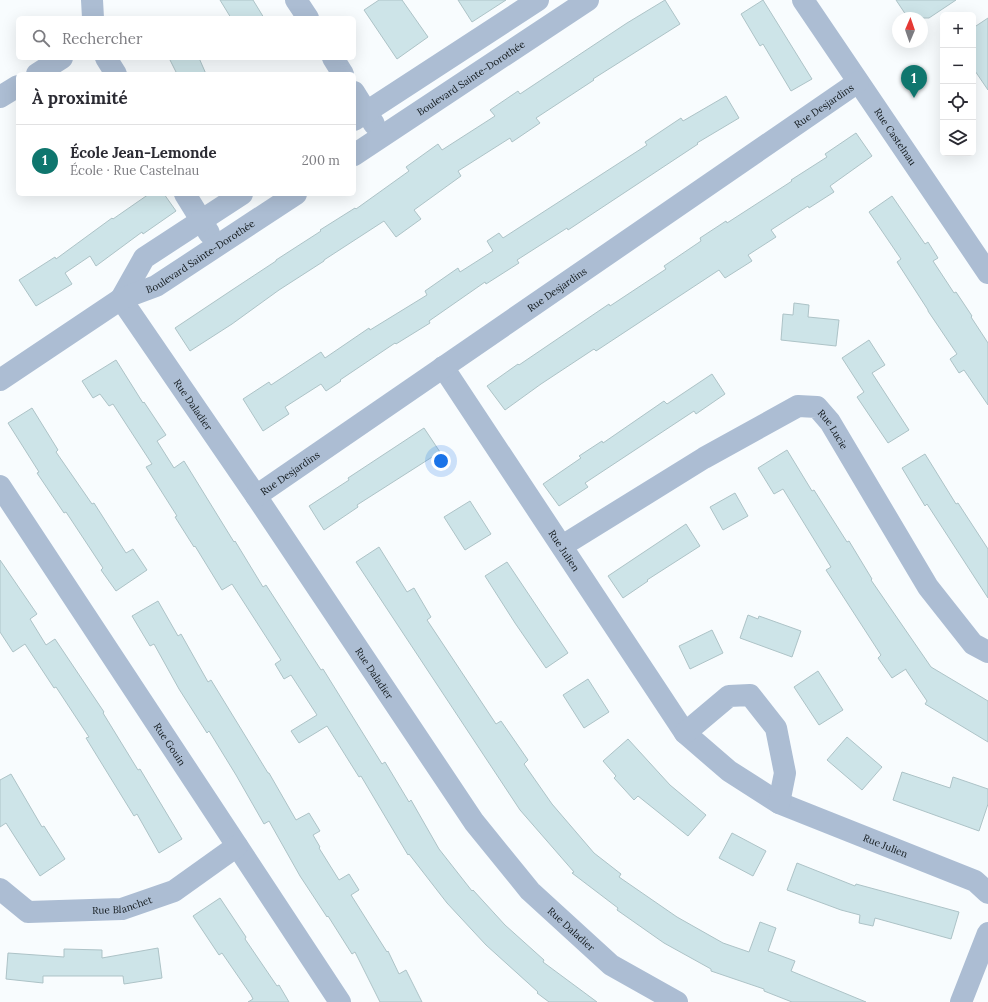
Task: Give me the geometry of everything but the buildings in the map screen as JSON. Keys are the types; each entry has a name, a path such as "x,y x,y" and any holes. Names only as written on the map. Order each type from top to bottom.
{"street":[{"path":"92,0 93,16"},
{"path":"296,0 307,16"},
{"path":"360,116 538,0 554,23"},
{"name":"Boulevard Sainte-Dorothée","path":"356,154 588,0"},
{"name":"Rue Castelnau","path":"803,0 988,273"},
{"path":"40,72 59,60"},
{"path":"107,60 115,72"},
{"path":"334,60 342,72"},
{"name":"Rue Desjardins","path":"256,496 858,82"},
{"path":"0,97 16,87"},
{"path":"356,100 360,116 382,137"},
{"path":"186,196 217,246"},
{"name":"Boulevard Sainte-Dorothée","path":"121,299 144,258 239,196"},
{"name":"Boulevard Sainte-Dorothée","path":"0,380 121,299 156,286 293,196"},
{"name":"Rue Daladier","path":"121,299 256,496 474,822 530,891 611,965 677,1002"},
{"name":"Rue Julien","path":"443,367 686,733 729,771 779,803 975,880 988,893"},
{"name":"Rue Lucie","path":"562,546 704,458 798,406 817,406 830,422 928,587 973,644 988,652"},
{"name":"Rue Gouin","path":"0,486 340,1002"},
{"path":"686,733 729,696 750,695 776,728 785,773 779,803"},
{"name":"Rue Blanchet","path":"0,889 28,912 122,909 174,891 237,846"},
{"path":"961,1002 988,933"}],"place":[{"name":"École Jean-Lemonde","path":"914,98"}]}
